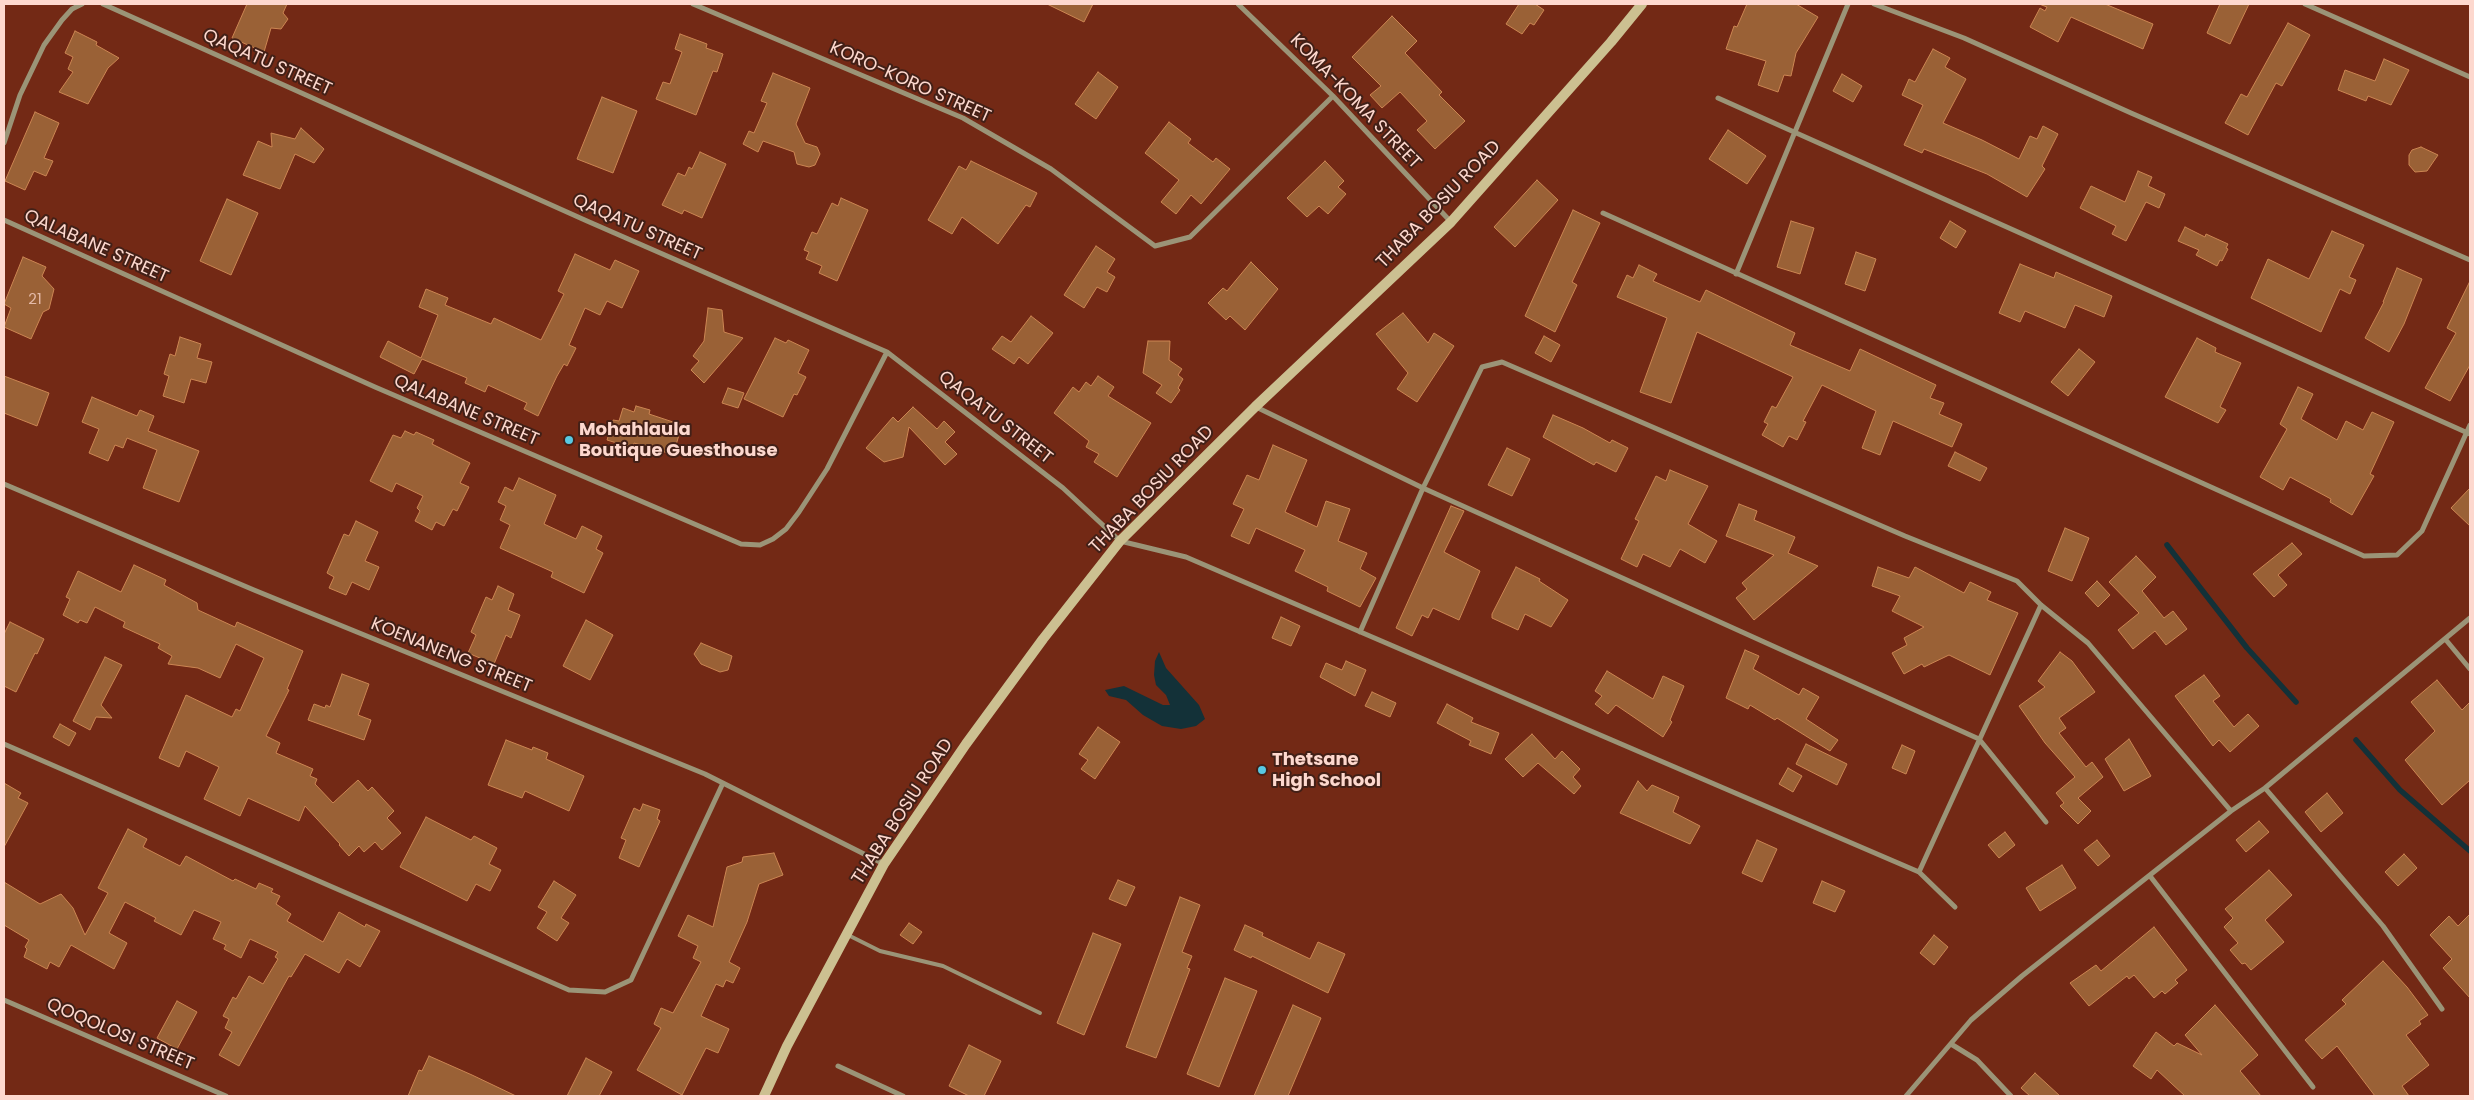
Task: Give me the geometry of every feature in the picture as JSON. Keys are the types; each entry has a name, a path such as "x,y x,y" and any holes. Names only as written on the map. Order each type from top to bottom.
{"street":[{"path":"4,144 20,95 44,45 72,9 82,4"},
{"name":"QAQATU STREET","path":"103,4 578,218 887,352 1063,488 1120,541"},
{"name":"KORO-KORO STREET","path":"693,4 963,118 1051,169 1155,246 1190,237 1332,96"},
{"name":"KOMA-KOMA STREET","path":"1238,4 1332,96 1451,222"},
{"name":"THABA BOSIU ROAD","path":"764,1096 787,1046 884,864 978,728 1043,639 1120,541 1255,407 1451,222 1611,42 1642,4"},
{"path":"1736,274 1848,4"},
{"path":"1874,4 1964,38 2131,113 2470,260"},
{"path":"2305,4 2470,77"},
{"path":"1718,98 2469,432"},
{"path":"1603,213 2364,556 2397,555 2422,531 2469,432 2470,425"},
{"name":"QALABANE STREET","path":"4,220 375,387 746,544 760,545 773,539 786,530 800,512 827,469 887,352"},
{"path":"1360,632 1423,488 1482,367 1502,362 1896,532 2017,581 2041,605 2088,642 2230,811"},
{"path":"1255,407 1423,488 1979,739 2046,822"},
{"name":"KOENANENG STREET","path":"4,484 254,590 723,783 884,864"},
{"path":"1120,541 1186,557 1919,872 1955,907"},
{"path":"1919,872 2041,605"},
{"path":"1906,1096 1972,1020 2022,976 2230,811 2265,788 2446,640 2470,618"},
{"path":"2446,640 2470,669"},
{"path":"4,744 569,990 605,992 632,980 723,783"},
{"path":"2265,788 2383,926 2442,1009"},
{"path":"2150,876 2313,1088"},
{"name":"QOQOLOSI STREET","path":"4,1000 226,1096"},
{"path":"1951,1044 1977,1060 2011,1096"},
{"path":"838,1066 903,1096"}],"lane":[{"path":"846,934 880,951 943,966 1040,1013"}],"water":[{"path":"1159,652 1166,668 1199,705 1205,719 1196,726 1181,729 1162,726 1143,715 1126,700 1109,696 1105,690 1124,686 1163,705 1170,705 1166,695 1156,685 1154,675 1155,661"}],"building":[{"path":"247,4 287,4 283,13 288,19 281,29 271,28 264,52 232,38"},
{"path":"1047,4 1093,4 1084,22"},
{"path":"1519,4 1535,4 1544,10 1534,25 1530,23 1522,34 1506,24"},
{"path":"1747,4 1796,4 1818,17 1796,53 1791,76 1784,75 1778,92 1758,85 1766,61 1726,49 1734,26 1737,27"},
{"path":"2039,4 2105,4 2153,24 2143,49 2071,17 2058,42 2030,27 2040,8 2045,11 2047,7"},
{"path":"2220,4 2249,4 2230,44 2207,33"},
{"path":"1392,16 1417,41 1405,53 1442,92 1439,95 1465,121 1435,149 1417,130 1427,121 1400,92 1382,108 1370,95 1381,86 1352,57"},
{"path":"2288,23 2310,35 2282,86 2276,83 2248,135 2225,123 2241,94 2247,97"},
{"path":"75,31 97,42 96,45 119,58 108,68 88,104 59,92 73,72 68,69 73,57 65,53"},
{"path":"680,34 707,44 706,48 723,54 717,72 713,71 696,115 656,99 663,82 670,84 682,52 675,49"},
{"path":"1933,49 1950,58 1945,67 1966,79 1943,123 2019,159 2030,136 2037,139 2043,126 2058,134 2042,166 2045,169 2027,197 1987,174 1924,149 1922,153 1904,145 1923,105 1902,95 1909,79 1915,82"},
{"path":"2384,59 2409,70 2391,105 2368,96 2366,101 2338,90 2345,70 2375,81"},
{"path":"1098,72 1118,87 1096,119 1075,104"},
{"path":"773,73 810,88 796,124 805,143 817,147 820,154 815,165 809,167 797,164 794,152 763,141 758,152 743,144 749,131 754,133 767,103 761,101"},
{"path":"1842,74 1862,86 1853,102 1833,91"},
{"path":"602,97 637,111 613,173 577,159"},
{"path":"35,112 59,123 44,158 53,161 46,176 34,171 25,190 5,181"},
{"path":"1169,122 1191,139 1188,143 1213,162 1216,158 1230,169 1201,204 1191,195 1176,214 1161,202 1179,180 1145,153"},
{"path":"301,128 324,149 314,163 295,154 280,189 243,175 258,141 272,147 271,133 295,139"},
{"path":"1728,130 1766,156 1747,184 1709,159"},
{"path":"2421,147 2438,155 2427,171 2415,172 2409,165 2409,155 2412,150"},
{"path":"700,152 726,164 702,218 684,210 682,214 662,205 678,173 685,176 689,167 692,169"},
{"path":"971,161 1037,193 1030,207 1026,205 998,244 962,217 952,234 928,220 959,166 966,170"},
{"path":"1325,161 1344,181 1338,187 1346,194 1328,214 1319,206 1307,217 1287,198"},
{"path":"2138,171 2152,177 2148,186 2165,194 2159,208 2146,202 2126,241 2112,234 2116,226 2080,208 2091,186 2125,202"},
{"path":"1537,180 1558,200 1515,247 1494,227"},
{"path":"841,198 868,210 837,281 819,273 822,266 806,259 809,252 804,250 812,232 817,234 832,203 838,206"},
{"path":"227,199 258,213 231,275 200,261"},
{"path":"1573,210 1600,223 1572,282 1577,285 1555,332 1525,316"},
{"path":"1791,221 1814,228 1800,274 1777,267"},
{"path":"1950,221 1966,231 1956,248 1940,238"},
{"path":"2185,227 2205,237 2206,234 2228,244 2226,248 2228,249 2222,261 2220,260 2217,266 2196,255 2199,250 2178,241"},
{"path":"2332,231 2364,245 2349,277 2356,280 2350,294 2340,289 2321,332 2251,298 2268,259 2309,279"},
{"path":"1096,246 1115,259 1107,272 1115,277 1107,292 1097,287 1084,308 1064,295"},
{"path":"1856,252 1876,259 1865,291 1845,284"},
{"path":"575,254 610,270 615,260 639,271 622,308 607,301 600,315 585,308 569,345 576,348 567,366 564,364 557,376 538,416 524,409 527,403 488,385 485,392 465,383 467,378 422,359 414,374 380,357 388,341 421,358 438,315 419,307 426,289 448,298 445,305 491,324 494,318 541,340 564,294 558,291"},
{"path":"23,257 46,267 42,276 54,289 49,309 43,312 31,339 4,327 11,308 4,304"},
{"path":"1251,262 1278,289 1245,330 1230,316 1226,320 1208,303 1223,288 1227,291"},
{"path":"2020,264 2054,278 2056,272 2112,296 2104,317 2075,305 2065,328 2025,311 2020,322 1999,313"},
{"path":"1639,265 1657,274 1653,281 1700,302 1706,290 1795,333 1790,345 1850,371 1860,349 1936,385 1930,398 1944,403 1939,414 1962,424 1952,447 1893,421 1880,455 1862,448 1876,411 1822,385 1803,421 1806,422 1797,440 1789,436 1783,447 1762,435 1768,424 1764,422 1772,406 1776,408 1793,377 1697,332 1671,403 1640,392 1667,318 1617,297 1627,275 1633,278"},
{"path":"2397,268 2422,279 2404,324 2389,352 2365,338 2384,302"},
{"path":"2470,281 2470,365 2450,401 2425,388 2456,333 2447,328"},
{"path":"708,308 722,310 724,332 743,338 704,383 691,370 699,361 693,356 704,341"},
{"path":"1403,313 1428,343 1434,333 1454,346 1417,402 1397,389 1408,373 1376,334"},
{"path":"1031,316 1053,333 1028,364 1019,357 1014,364 992,349 1002,336 1011,342"},
{"path":"1544,336 1560,345 1551,362 1535,353"},
{"path":"180,337 201,344 197,358 212,362 206,383 191,379 184,403 163,396 169,376 164,374 170,354 175,356"},
{"path":"775,338 786,343 788,340 809,350 798,373 806,377 797,395 794,394 783,417 744,399"},
{"path":"2197,338 2216,348 2215,352 2241,363 2220,407 2226,410 2218,423 2165,397"},
{"path":"1148,341 1170,341 1169,360 1182,369 1178,375 1183,379 1178,388 1180,390 1171,403 1156,393 1162,385 1143,373"},
{"path":"2079,349 2095,362 2068,396 2051,382"},
{"path":"4,376 49,393 37,426 4,413"},
{"path":"1098,376 1114,387 1108,396 1151,423 1117,477 1094,462 1099,454 1086,447 1089,441 1054,413 1073,387 1079,392 1086,382 1091,386"},
{"path":"2298,387 2313,394 2301,419 2337,440 2346,421 2363,430 2372,412 2394,422 2370,474 2374,476 2352,515 2330,502 2331,499 2290,477 2283,490 2260,477 2287,429 2280,424"},
{"path":"728,388 744,393 738,408 722,403"},
{"path":"92,397 137,416 140,410 154,416 148,431 199,451 179,502 143,488 157,450 127,438 123,448 115,445 108,461 89,453 99,429 82,422"},
{"path":"636,406 650,410 649,414 682,425 676,445 671,444 668,453 634,443 633,448 607,440 613,420 619,421 623,408 634,412"},
{"path":"913,407 937,429 944,421 955,432 945,442 957,454 945,465 909,427 903,457 884,462 866,448 893,417 898,422"},
{"path":"1553,415 1583,428 1610,443 1612,440 1628,448 1616,472 1596,462 1594,465 1543,437"},
{"path":"405,431 414,435 416,432 434,440 432,444 470,463 460,483 469,487 457,511 453,509 444,526 436,522 432,530 415,521 420,511 417,508 423,496 396,483 392,492 370,481 393,435 401,438"},
{"path":"1273,445 1307,460 1285,512 1317,527 1326,501 1350,509 1338,541 1367,553 1360,569 1376,578 1360,607 1327,591 1328,587 1295,571 1305,550 1256,528 1249,544 1231,536 1244,509 1233,504 1247,475 1259,480"},
{"path":"1507,448 1530,459 1512,496 1488,485"},
{"path":"1955,452 1987,468 1980,481 1948,466"},
{"path":"1670,470 1708,486 1688,524 1717,541 1705,563 1680,549 1670,567 1643,554 1637,567 1621,559 1639,521 1635,519 1656,476 1666,481"},
{"path":"519,478 556,495 544,524 576,539 582,526 602,536 596,549 603,553 584,593 551,577 553,572 500,548 510,525 500,520 506,506 498,502 505,487 513,491"},
{"path":"2470,488 2470,526 2451,508"},
{"path":"1739,504 1757,511 1754,520 1795,537 1788,553 1818,566 1754,620 1736,598 1747,589 1742,583 1774,555 1726,536"},
{"path":"1451,506 1464,511 1444,552 1480,571 1459,620 1433,608 1428,618 1422,615 1412,636 1396,628"},
{"path":"356,521 378,532 365,561 379,567 369,590 352,582 346,595 329,588 334,577 327,573 344,534 349,536"},
{"path":"2065,528 2089,538 2072,581 2048,571"},
{"path":"2292,543 2302,554 2278,575 2287,585 2274,597 2253,574"},
{"path":"2136,556 2156,577 2142,591 2164,618 2173,611 2187,629 2166,645 2155,631 2133,649 2118,630 2139,613 2109,582"},
{"path":"134,565 166,580 164,585 197,603 198,610 235,627 237,622 303,651 287,689 289,690 266,736 280,743 276,753 313,769 310,776 317,779 315,784 333,803 358,780 368,791 372,787 394,811 387,818 401,833 382,850 375,842 364,852 359,846 349,856 305,806 299,821 248,798 240,816 204,799 219,767 186,751 179,767 159,758 186,695 232,717 236,709 240,711 264,658 236,644 220,678 198,668 168,664 172,656 158,648 160,644 123,627 125,622 95,607 87,623 80,620 78,623 63,615 70,599 66,597 78,571 121,592"},
{"path":"1516,567 1540,579 1539,581 1568,600 1551,627 1525,614 1518,630 1492,618 1492,614"},
{"path":"1878,567 1909,578 1915,567 1964,593 1970,582 1991,592 1987,600 2018,613 1990,675 1949,655 1924,667 1922,664 1904,674 1892,653 1907,645 1904,638 1924,627 1892,611 1900,596 1872,586"},
{"path":"2097,581 2110,595 2098,607 2085,593"},
{"path":"498,586 514,594 508,610 520,615 511,638 506,635 494,664 468,653 476,635 471,632 486,597 492,600"},
{"path":"1281,617 1300,626 1291,646 1272,638"},
{"path":"586,620 613,635 590,680 563,666"},
{"path":"10,622 44,639 16,692 4,686 4,634"},
{"path":"701,643 732,656 728,670 720,672 701,664 694,654"},
{"path":"1745,650 1759,656 1753,669 1799,695 1803,688 1819,697 1806,719 1838,740 1830,751 1777,718 1775,720 1750,705 1748,709 1726,698"},
{"path":"2060,652 2072,661 2095,692 2059,718 2066,728 2059,733 2086,767 2092,762 2103,777 2078,798 2091,811 2078,824 2060,806 2064,803 2056,793 2075,777 2045,743 2019,706 2045,687 2038,681"},
{"path":"105,657 122,665 101,705 112,718 96,717 90,730 73,721"},
{"path":"1346,661 1366,670 1355,696 1320,677 1326,663 1342,670"},
{"path":"1607,671 1653,699 1663,676 1684,686 1670,720 1672,722 1663,737 1616,705 1608,714 1595,704 1602,696 1595,691"},
{"path":"342,674 369,684 358,715 371,720 364,740 308,720 314,704 325,708 326,705 330,707"},
{"path":"2204,675 2220,696 2213,701 2234,727 2248,714 2259,726 2230,752 2219,740 2213,746 2175,696"},
{"path":"2437,680 2462,710 2470,702 2470,780 2442,805 2405,760 2435,731 2411,702"},
{"path":"1372,692 1396,703 1390,717 1365,706"},
{"path":"1447,704 1473,718 1471,722 1499,733 1491,754 1469,745 1471,741 1437,723"},
{"path":"60,724 76,733 69,746 53,737"},
{"path":"1098,727 1120,742 1095,779 1081,769 1088,760 1079,754"},
{"path":"1532,734 1555,759 1562,751 1580,769 1573,777 1581,786 1574,794 1538,763 1523,777 1505,759"},
{"path":"2129,739 2151,776 2124,791 2105,759"},
{"path":"506,740 532,750 533,747 548,753 546,759 584,776 569,811 525,791 522,798 488,785"},
{"path":"1806,744 1847,764 1837,785 1796,764"},
{"path":"1902,745 1915,751 1906,774 1892,768"},
{"path":"1788,768 1802,776 1793,792 1779,784"},
{"path":"1638,781 1647,791 1652,785 1679,797 1673,812 1700,826 1690,844 1620,813"},
{"path":"4,783 21,793 18,798 28,803 4,847"},
{"path":"2327,793 2343,813 2321,832 2305,812"},
{"path":"643,804 660,810 657,819 660,821 639,867 619,858 626,840 621,838 634,808 640,811"},
{"path":"426,817 471,840 474,836 497,848 489,864 501,870 490,891 476,884 467,901 400,867"},
{"path":"2259,821 2269,832 2246,852 2236,840"},
{"path":"128,829 147,839 143,847 180,866 186,856 233,881 235,879 256,889 259,883 273,889 271,892 280,896 276,904 291,914 287,921 323,942 339,912 365,927 366,924 380,931 360,967 347,959 339,973 305,954 291,977 289,976 239,1066 219,1055 232,1032 225,1028 229,1019 223,1016 233,997 236,999 249,976 263,984 278,959 275,957 278,952 250,939 241,958 224,949 226,945 213,939 221,922 194,910 181,935 154,921 156,918 125,902 109,933 127,943 114,969 71,945 59,967 50,962 47,969 24,957 27,949 25,947 29,940 4,925 4,882 40,904 61,894 73,908 85,935 108,893 98,888"},
{"path":"2005,832 2015,845 1999,858 1988,845"},
{"path":"1757,840 1777,849 1762,882 1742,873"},
{"path":"2097,840 2110,856 2098,866 2084,850"},
{"path":"774,853 783,875 759,884 747,922 729,962 740,968 733,983 726,980 723,987 716,984 701,1016 729,1029 718,1053 706,1048 682,1095 637,1070 661,1028 654,1024 661,1008 673,1013 701,962 693,958 698,946 678,936 688,915 713,927 727,867 742,862 743,857"},
{"path":"2404,854 2417,868 2398,886 2385,872"},
{"path":"2062,865 2076,888 2040,911 2026,888"},
{"path":"2269,870 2292,895 2265,920 2284,942 2251,970 2245,963 2242,964 2230,950 2238,943 2224,927 2233,918 2225,909"},
{"path":"1118,880 1135,887 1126,906 1109,899"},
{"path":"554,881 576,895 561,918 569,923 557,941 537,928 547,912 538,907"},
{"path":"1822,881 1845,891 1835,912 1813,903"},
{"path":"1180,897 1200,905 1182,952 1192,956 1187,968 1190,969 1156,1058 1126,1047"},
{"path":"2470,914 2470,998 2443,968 2452,959 2430,935 2449,916 2458,926"},
{"path":"909,923 922,932 913,944 900,935"},
{"path":"1245,925 1263,933 1262,936 1310,959 1318,942 1345,954 1328,993 1252,956 1251,958 1234,950"},
{"path":"2154,927 2187,970 2175,980 2178,983 2165,994 2162,991 2154,998 2134,975 2129,979 2127,976 2089,1006 2070,983 2096,965 2101,971"},
{"path":"1093,933 1121,944 1084,1035 1057,1023"},
{"path":"1934,935 1948,947 1934,965 1920,953"},
{"path":"2383,961 2407,987 2428,1015 2419,1021 2421,1024 2406,1035 2429,1065 2402,1086 2409,1096 2375,1096 2337,1046 2322,1059 2305,1040 2346,1004 2342,1000"},
{"path":"1225,978 1257,991 1219,1087 1187,1074"},
{"path":"177,1001 197,1012 177,1049 157,1038"},
{"path":"1293,1005 1321,1018 1288,1096 1254,1096"},
{"path":"2215,1005 2258,1055 2240,1071 2261,1096 2185,1096 2157,1070 2151,1079 2133,1066 2156,1032 2174,1046 2177,1043 2202,1055 2185,1035"},
{"path":"969,1045 1001,1061 984,1096 969,1096 949,1086"},
{"path":"429,1056 516,1096 408,1096 419,1070 422,1071"},
{"path":"586,1058 612,1072 599,1096 567,1096"},
{"path":"2035,1073 2060,1096 2030,1096 2021,1088"}],"waterway":[{"path":"2167,545 2247,648 2296,702"},
{"path":"2356,740 2400,790 2470,851"}],"place":[{"name":"Mohahlaula Boutique Guesthouse","path":"569,440"},
{"name":"Thetsane High School","path":"1262,770"}]}
